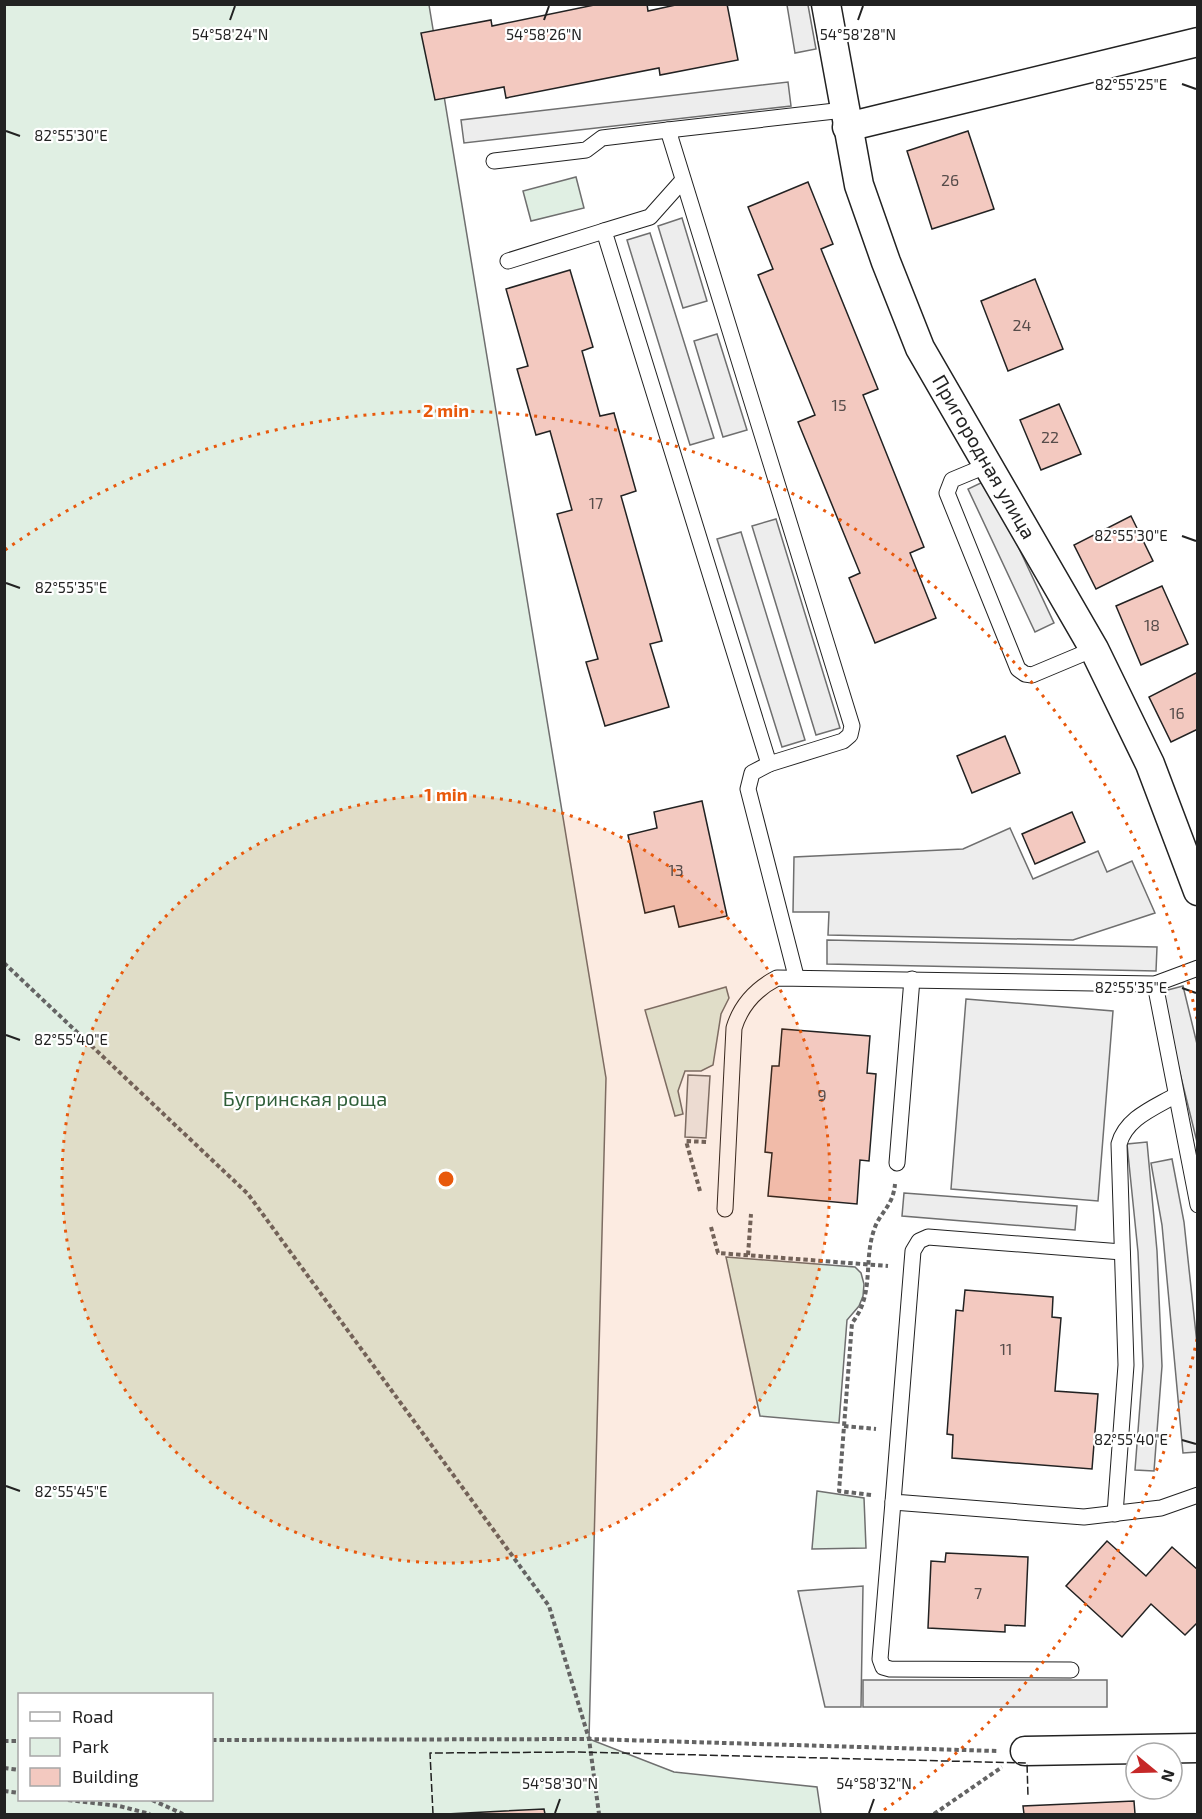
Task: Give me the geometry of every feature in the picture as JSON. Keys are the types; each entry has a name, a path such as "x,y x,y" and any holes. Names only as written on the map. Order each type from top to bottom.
{"street":[{"name":"Пригородная улица","path":"826,4 845,119 859,185 920,348 1094,649 1150,764 1197,891"},
{"path":"845,119 1197,42"},
{"path":"1024,1751 1197,1748"}],"lane":[{"path":"494,161 586,150 602,138 668,130 845,119"},
{"path":"668,130 852,726 850,735 843,741 769,764 752,773 748,789 796,976"},
{"path":"508,261 650,217 683,180"},
{"path":"604,231 769,764"},
{"path":"988,465 952,480 946,494 1018,669 1024,674 1032,675 1094,649"},
{"path":"725,1209 734,1028 740,1011 767,983 777,978 796,976 1155,984 1197,968"},
{"path":"897,1163 912,979"},
{"path":"1155,984 1197,1205"},
{"path":"1115,1514 1126,1365 1119,1144 1122,1132 1130,1123 1176,1095"},
{"path":"1071,1670 891,1669 884,1667 880,1659 913,1251 919,1241 928,1237 1122,1252"},
{"path":"893,1501 1084,1517 1161,1508 1197,1495"}],"path":[{"path":"4,963 248,1194 549,1606 589,1739 599,1815"},
{"path":"702,1197 686,1141 729,1143"},
{"path":"893,1501 839,1491 852,1323 866,1298 874,1226 889,1207 895,1188 897,1163"},
{"path":"709,1219 718,1253 912,1268"},
{"path":"844,1426 899,1430"},
{"path":"213,1740 589,1739 1024,1751"},
{"path":"934,1815 1024,1751"},
{"path":"76,1801 118,1806 150,1815"},
{"path":"154,1801 183,1815"}],"green space":[{"name":"Бугринская роща","path":"5,5 429,5 606,1078 589,1739 674,1772 817,1787 821,1814 5,1814"},
{"path":"576,177 584,208 531,221 523,191"},
{"path":"726,987 729,998 721,1014 713,1065 701,1071 685,1071 678,1091 683,1114 675,1116 645,1010"},
{"path":"726,1257 855,1267 861,1273 864,1284 863,1296 859,1306 847,1320 839,1423 760,1416"},
{"path":"817,1491 864,1498 866,1548 812,1549"}],"shaded area":[{"path":"787,5 808,5 816,49 795,53"},
{"path":"788,82 791,106 464,143 461,120"},
{"path":"682,218 707,301 683,308 658,226"},
{"path":"650,233 714,438 690,445 627,240"},
{"path":"717,334 747,430 723,437 694,341"},
{"path":"987,480 1054,623 1035,632 968,489"},
{"path":"776,519 840,728 816,735 752,526"},
{"path":"741,532 805,740 782,747 717,539"},
{"path":"1010,828 1033,879 1098,851 1107,872 1132,861 1155,913 1073,940 828,935 829,912 793,912 794,857 963,849"},
{"path":"827,940 1157,947 1156,971 827,964"},
{"path":"1183,986 1197,1044 1197,1142 1160,992"},
{"path":"966,999 1113,1011 1098,1201 951,1189"},
{"path":"688,1075 710,1076 706,1138 685,1137"},
{"path":"1147,1142 1157,1251 1162,1366 1154,1471 1135,1470 1143,1366 1138,1252 1127,1144"},
{"path":"1172,1159 1184,1222 1198,1353 1197,1452 1183,1453 1162,1225 1151,1163"},
{"path":"904,1193 1077,1206 1075,1230 902,1216"},
{"path":"863,1586 861,1707 825,1707 798,1591"},
{"path":"863,1680 1107,1680 1107,1707 863,1707"}],"building":[{"path":"599,4 647,4 648,11 680,4 727,4 738,60 660,75 659,68 506,98 504,87 435,100 421,33 491,20 492,26"},
{"path":"968,131 994,209 932,229 907,151"},
{"path":"808,182 833,244 821,249 878,389 863,395 924,547 910,553 936,618 875,643 849,578 860,573 798,422 815,415 758,275 773,269 748,207"},
{"path":"570,270 593,347 582,351 600,416 614,413 636,491 621,496 662,641 650,644 669,707 605,726 586,662 598,659 557,514 572,510 550,431 536,435 517,369 528,366 506,289"},
{"path":"1035,279 1063,349 1008,371 981,301"},
{"path":"1059,404 1081,454 1041,470 1020,420"},
{"path":"1131,516 1153,561 1096,589 1074,545"},
{"path":"1162,586 1188,644 1141,665 1116,606"},
{"path":"1198,672 1198,729 1171,742 1149,697"},
{"path":"1005,736 1020,773 972,793 957,756"},
{"path":"702,801 727,916 679,927 674,906 645,913 628,835 657,828 654,812"},
{"path":"1072,812 1085,842 1035,864 1022,834"},
{"path":"782,1029 870,1036 867,1073 876,1074 869,1161 860,1160 857,1204 768,1196 772,1153 765,1152 772,1066 779,1066"},
{"path":"965,1290 1053,1297 1052,1317 1061,1318 1055,1391 1098,1394 1092,1469 952,1458 953,1435 947,1434 956,1310 963,1311"},
{"path":"1107,1541 1146,1576 1172,1547 1198,1570 1198,1622 1185,1635 1151,1604 1122,1637 1066,1586"},
{"path":"946,1553 1028,1557 1025,1626 1005,1625 1005,1632 928,1628 931,1561 945,1562"},
{"path":"1134,1801 1135,1814 1024,1814 1023,1806"},
{"path":"544,1809 545,1814 446,1814"}],"fence":[{"path":"433,1814 430,1753 579,1752 1027,1763 1028,1797"}]}
